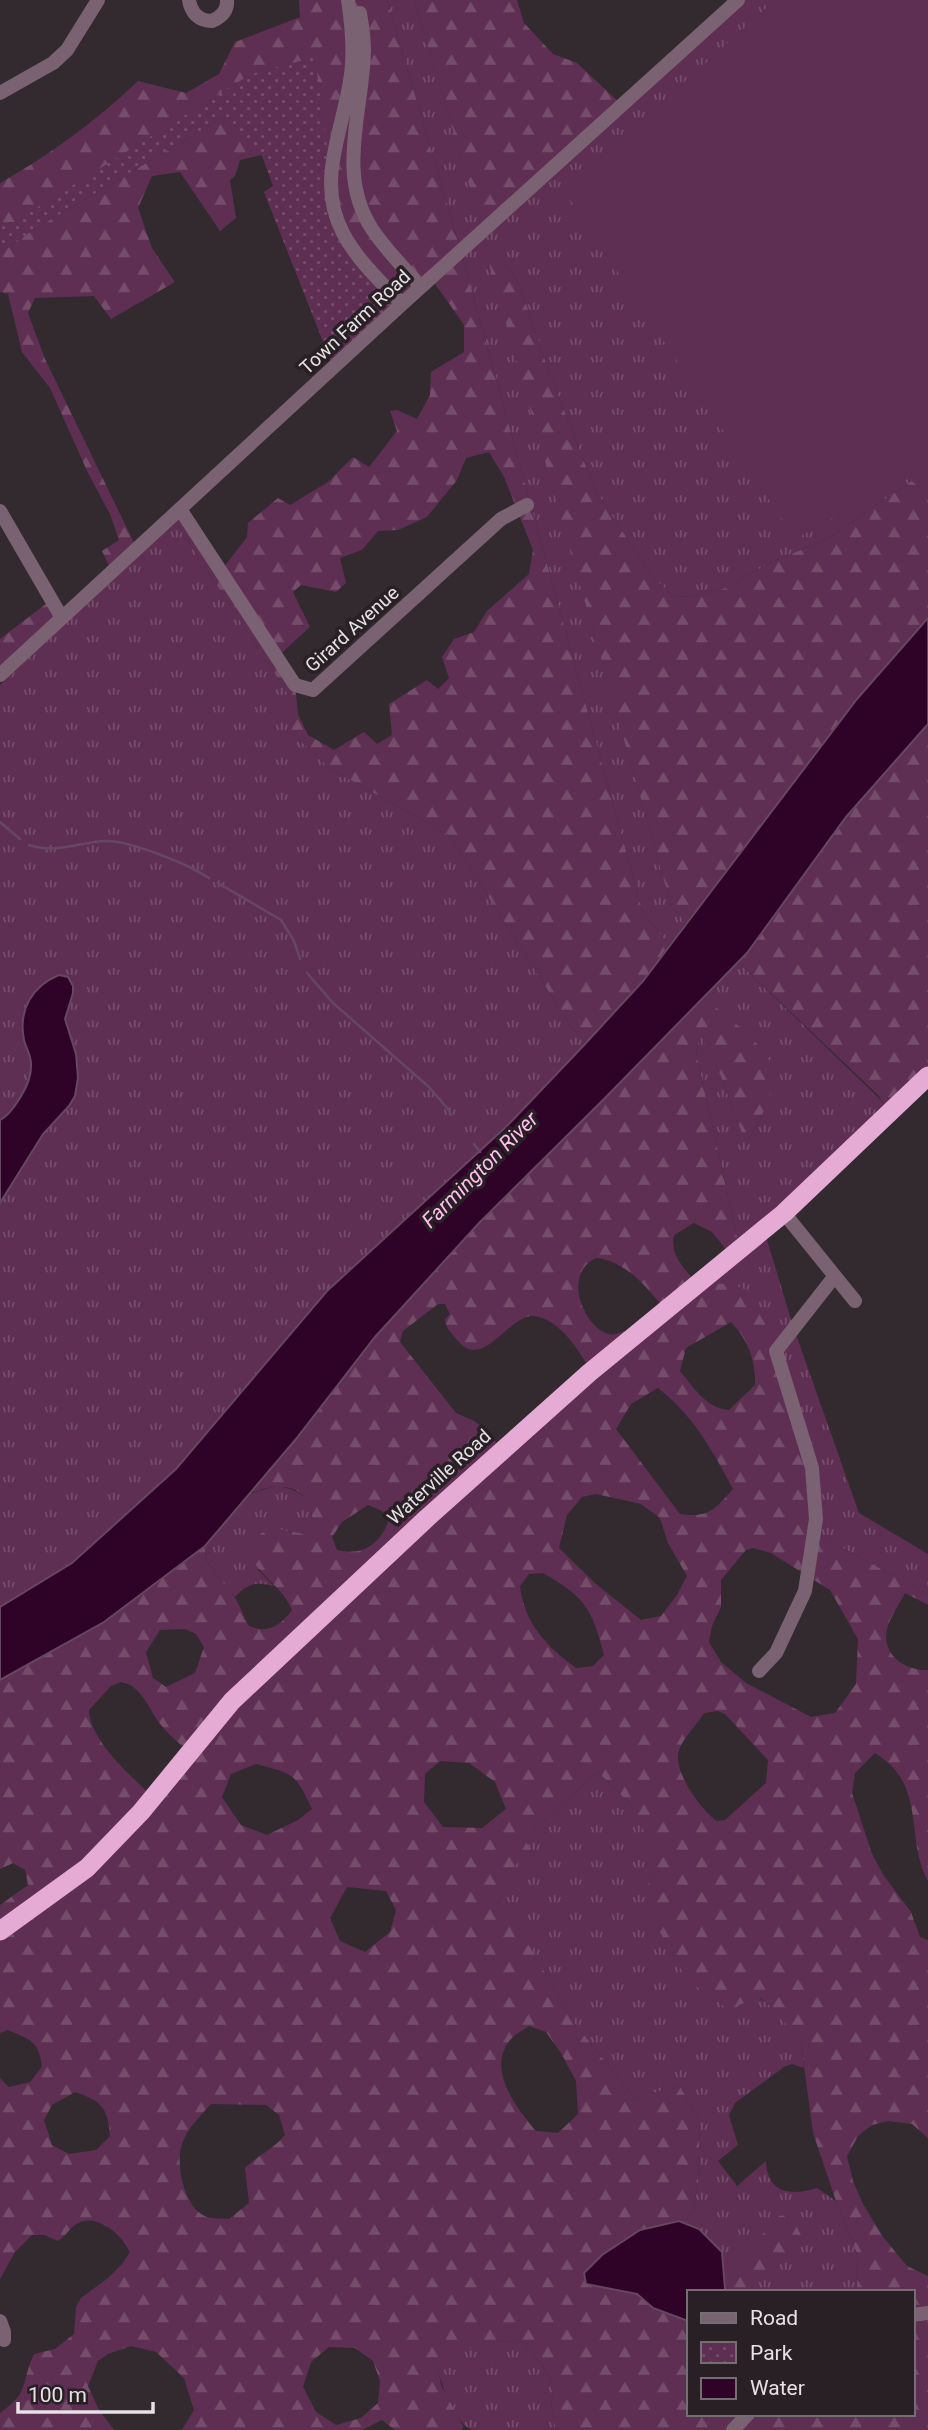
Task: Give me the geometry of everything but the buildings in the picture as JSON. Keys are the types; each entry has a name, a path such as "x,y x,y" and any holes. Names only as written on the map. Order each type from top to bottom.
{"highway":[{"name":"Waterville Road","path":"0,1931 87,1868 141,1812 232,1701 427,1518 589,1373 784,1213 928,1076"}],"street":[{"path":"0,93 53,63 67,50 98,0"},
{"path":"189,0 200,19 212,21 222,15 227,0"},
{"path":"348,0 352,25 351,78 330,172 330,197 342,231 352,249 402,304"},
{"path":"358,0 364,50 353,152 353,172 358,199 371,228 421,287"},
{"name":"Town Farm Road","path":"0,675 402,304 738,0"},
{"name":"Girard Avenue","path":"180,509 295,685 313,690 501,519 527,505"},
{"path":"0,511 62,618"},
{"path":"784,1213 855,1301"},
{"path":"759,1671 776,1653 805,1591 816,1519 812,1468 776,1351 834,1277"},
{"path":"0,2321 4,2340"},
{"path":"733,2430 746,2416"}],"green space":[{"path":"299,0 387,0 461,251 643,913 669,945 643,981 586,1043 572,1028 449,835 331,769 290,731 290,697 175,521 180,509 221,571 247,537 248,523 278,498 290,505 328,482 353,457 369,467 397,431 390,411 397,410 417,419 430,395 431,372 464,352 464,325 431,278 402,304 365,264 330,197 315,58 14,222 0,224 0,183 72,136 138,81 186,93 219,74 235,42 300,17","holes":["489,452 504,477 533,550 529,574 487,611 474,632 454,639 442,657 449,678 438,689 427,680 389,704 392,735 377,744 364,732 334,750 308,735 298,714 295,685 277,657 310,627 293,592 301,585 336,592 346,583 340,558 362,550 378,531 398,530 427,517 457,480 466,458"]},
{"path":"387,0 414,0 483,231 738,0 928,0 928,494 912,481 827,539 772,562 723,589 695,596 675,597 654,579 595,490 548,369 520,286 509,267 488,258 671,905 686,923 669,945 643,913 461,251"},
{"path":"414,0 517,0 524,23 553,54 577,63 622,105 483,232"},
{"path":"775,0 928,0 928,494 908,478 795,539 564,191"},
{"path":"315,57 336,216 402,304 333,367 264,192 273,186 262,156 222,118 33,230 0,253 0,224 14,222 251,74"},
{"path":"222,118 262,155 240,160 235,176 230,180 236,218 220,231 180,172 152,176 138,208 152,248 175,282 111,319 94,296 35,298 28,313 45,359 137,549 112,572 102,551 119,540 110,514 88,473 50,388 22,352 8,294 0,292 0,253 33,230"},
{"path":"487,257 509,267 520,286 548,369 595,490 654,579 675,597 695,596 723,589 772,562 827,539 912,481 928,494 928,618 857,699 686,923 671,905"},
{"path":"175,521 290,697 290,731 331,769 449,835 572,1028 586,1043 507,1126 327,1291 176,1469 72,1563 0,1607 0,685"},
{"path":"51,600 62,618 0,675 0,639"},
{"path":"928,724 928,1076 884,1110 878,1095 738,962 846,817"},
{"path":"738,962 883,1102 884,1110 764,1230 793,1326 859,1513 928,1554 928,1595 814,1532 776,1351 710,1284 740,1250 696,1053 700,1033 720,1074 746,1143 764,1109 773,1072 741,1029 704,998"},
{"path":"704,998 745,1032 764,1053 770,1063 773,1081 760,1119 746,1144 720,1074 700,1034 696,1053 740,1250 732,1257 712,1232 694,1223 674,1235 673,1242 676,1256 698,1285 737,1286 749,1292 755,1301 784,1375 809,1454 814,1483 814,1532 928,1595 928,1605 905,1593 890,1620 886,1638 888,1647 897,1660 911,1668 928,1670 928,1881 917,1847 909,1796 892,1766 875,1753 855,1773 852,1793 872,1854 884,1876 911,1912 920,1937 928,1940 928,2138 912,2124 888,2121 872,2125 858,2136 847,2156 853,2181 863,2204 883,2237 907,2266 928,2276 928,2430 556,2430 551,2406 554,2389 543,2366 524,2343 499,2340 486,2348 446,2348 436,2360 441,2385 463,2426 462,2430 395,2430 382,2420 362,2430 182,2430 194,2410 184,2378 156,2352 131,2346 108,2354 98,2361 88,2386 99,2410 114,2430 0,2430 0,2413 21,2393 34,2354 55,2349 74,2334 76,2307 81,2298 108,2278 130,2252 121,2238 107,2226 91,2220 83,2221 58,2241 44,2235 32,2235 15,2252 0,2279 0,2078 9,2087 30,2082 42,2067 39,2052 32,2042 8,2030 0,2033 0,1905 28,1885 25,1870 13,1863 0,1869 0,1680 104,1622 205,1546 210,1566 235,1599 249,1626 268,1629 283,1620 292,1610 288,1602 250,1555 261,1533 278,1529 304,1534 313,1530 312,1515 303,1495 295,1490 274,1487 249,1494 296,1439 375,1337 479,1223","holes":["596,1258 617,1264 636,1277 666,1311 635,1336 624,1331 608,1334 599,1329 584,1311 578,1287 586,1266","438,1304 445,1304 450,1314 445,1319 448,1329 468,1349 487,1346 515,1323 534,1316 543,1318 561,1330 591,1371 502,1451 489,1432 456,1413 400,1342 403,1331","731,1322 750,1351 755,1385 729,1410 707,1402 680,1371 686,1348","658,1388 692,1422 710,1447 733,1489 710,1511 698,1515 680,1514 616,1429 631,1404","596,1494 641,1504 660,1518 668,1543 687,1576 661,1616 641,1620 596,1584 559,1548 567,1515 582,1497","368,1505 382,1511 388,1522 374,1543 354,1552 337,1550 332,1537 342,1522","753,1548 771,1553 830,1590 858,1639 856,1684 835,1713 811,1717 746,1683 721,1662 709,1642 712,1626 721,1607 721,1580 746,1550","543,1573 569,1589 585,1605 604,1655 593,1666 576,1668 556,1652 532,1623 522,1599 520,1586 529,1574","185,1629 196,1634 204,1647 195,1673 166,1687 153,1678 146,1652 160,1630","121,1682 129,1684 140,1693 161,1725 189,1752 153,1797 104,1745 91,1722 89,1710 111,1686","718,1711 725,1714 768,1760 766,1783 725,1820 717,1821 704,1809 691,1792 679,1764 681,1745 704,1713","440,1761 469,1763 495,1782 506,1809 482,1828 443,1827 424,1802 425,1774","256,1764 292,1777 312,1809 298,1820 267,1835 241,1825 222,1797 231,1774","598,1772 629,1803 658,1857 654,1875 645,1889 651,1916 687,1980 732,2012 739,2005 760,1998 776,2010 801,2044 813,2133 858,2256 857,2290 914,2290 914,2416 687,2416 687,2321 653,2308 637,2294 586,2284 640,2230 679,2221 693,2211 698,2182 700,2121 679,2085 635,2099 572,2020 495,1886 531,1850 524,1839","347,1887 386,1891 396,1910 390,1932 365,1952 340,1941 330,1918","529,2026 546,2032 576,2081 578,2114 558,2133 536,2131 513,2100 502,2075 504,2050 511,2039","75,2092 92,2099 102,2107 110,2136 96,2150 69,2154 52,2145 44,2120 52,2105","211,2104 266,2105 279,2115 285,2135 245,2168 249,2203 229,2219 209,2218 199,2212 187,2196 181,2174 180,2153 184,2138","329,2347 355,2348 373,2361 380,2381 378,2403 361,2418 336,2425 316,2412 303,2387 311,2362"]},
{"path":"276,1486 294,1490 306,1499 312,1512 313,1531 304,1534 292,1532 258,1570 275,1587 253,1584 235,1597 211,1567 205,1546 249,1494"},
{"path":"598,1772 629,1803 659,1857 654,1875 645,1889 739,2005 759,1998 776,2009 801,2044 804,2068 792,2064 784,2067 735,2103 729,2115 738,2145 718,2161 737,2186 766,2161 771,2180 782,2190 799,2192 817,2188 836,2201 858,2256 857,2290 755,2290 754,2281 735,2265 725,2289 722,2252 699,2229 679,2221 693,2211 698,2181 700,2121 679,2085 635,2099 572,2020 494,1885 531,1850 524,1839"},
{"path":"790,2215 802,2237 755,2280 755,2290 724,2290 735,2265 779,2216"},
{"path":"499,2340 524,2343 543,2366 554,2389 551,2406 556,2430 472,2430 458,2418 444,2389 435,2360 446,2347 486,2348"}],"water":[{"name":"Farmington River","path":"928,618 928,724 846,817 747,953 479,1223 375,1337 296,1439 205,1546 104,1622 0,1680 0,1607 72,1563 176,1469 327,1291 507,1126 586,1043 643,981 857,699"},
{"path":"59,975 68,977 73,986 65,1019 76,1054 78,1078 75,1096 43,1134 0,1203 0,1120 18,1101 31,1071 31,1059 24,1040 25,1009 34,992"},
{"path":"679,2221 699,2229 722,2252 724,2290 687,2290 687,2321 653,2308 637,2294 586,2284 584,2273 602,2255 640,2230"}],"waterway":[{"path":"0,822 20,839"},
{"path":"29,845 49,848 117,842 159,854 209,878"},
{"path":"218,883 281,920 294,941 300,959"},
{"path":"307,973 333,1003 429,1087 451,1115"},
{"name":"Farmington River","path":"474,1144 480,1152"}]}
